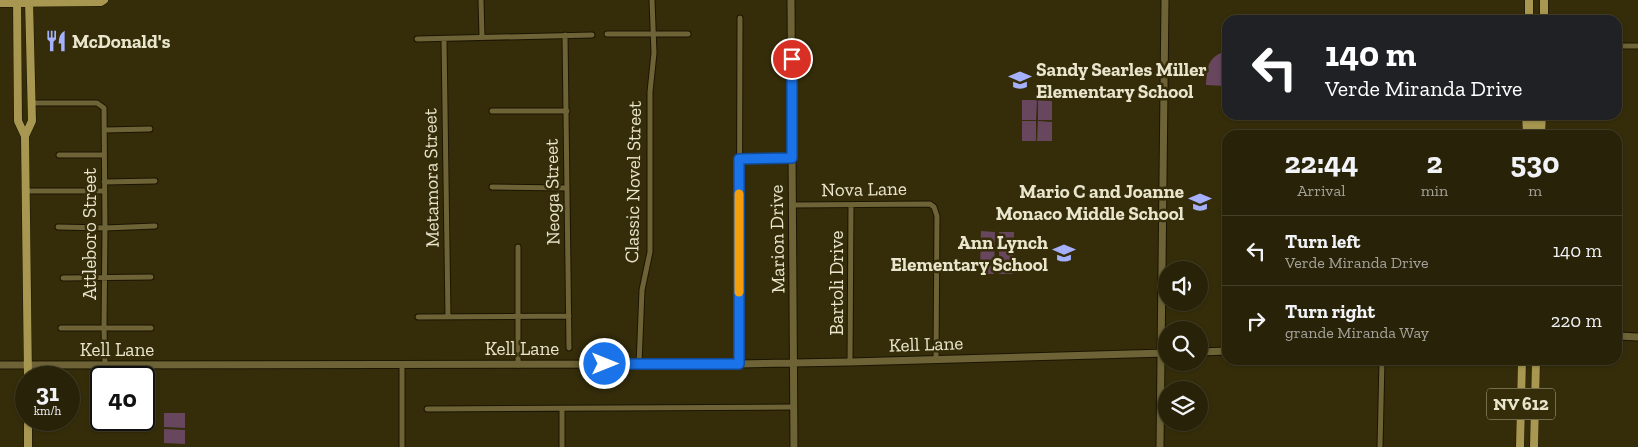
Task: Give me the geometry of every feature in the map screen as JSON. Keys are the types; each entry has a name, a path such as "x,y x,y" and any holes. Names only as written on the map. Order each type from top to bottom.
{"main road":[{"path":"0,3 101,2 104,0"},
{"path":"1529,0 1529,15"},
{"path":"1544,0 1544,15"},
{"path":"16,2 18,121 25,136 28,366"},
{"path":"25,136 32,121 29,2"},
{"name":"NV 612","path":"1520,447 1522,365"},
{"name":"NV 612","path":"1534,447 1536,365"},
{"path":"28,431 28,447"}],"street":[{"path":"481,0 482,37"},
{"name":"Classic Novel Street","path":"640,364 642,290 650,252 649,110 654,53 652,0"},
{"name":"Marion Drive","path":"791,0 794,447"},
{"path":"1164,321 1165,0"},
{"path":"739,364 740,18"},
{"path":"608,34 688,34"},
{"name":"Neoga Street","path":"565,35 568,348"},
{"path":"418,39 592,35"},
{"name":"Metamora Street","path":"444,39 448,317"},
{"path":"1622,46 1638,46"},
{"name":"Attleboro Street","path":"31,103 97,102 104,108 105,365"},
{"path":"492,112 566,111"},
{"path":"104,130 150,129"},
{"path":"59,155 104,154"},
{"path":"739,159 792,158"},
{"path":"104,182 155,181"},
{"path":"492,188 567,188"},
{"path":"26,190 104,191"},
{"name":"Nova Lane","path":"792,205 930,204 934,207 937,216 936,360"},
{"name":"Bartoli Drive","path":"850,362 851,205"},
{"path":"58,227 155,226"},
{"path":"518,247 518,364"},
{"path":"63,278 151,277"},
{"path":"418,317 569,316"},
{"path":"61,328 151,328"},
{"path":"1622,336 1638,336"},
{"path":"1208,352 1222,351"},
{"name":"Kell Lane","path":"0,365 739,364 1158,353"},
{"path":"402,365 402,447"},
{"path":"1380,447 1382,365"},
{"path":"1160,447 1163,371"},
{"path":"427,409 794,407"},
{"path":"562,408 562,447"}],"shaded area":[{"path":"1222,53 1222,86 1206,85 1207,71 1212,59"},
{"path":"1022,100 1037,100 1036,120 1022,120"},
{"path":"1038,100 1052,101 1052,120 1038,120"},
{"path":"1022,121 1036,121 1036,141 1022,141"},
{"path":"1038,121 1052,122 1052,141 1037,141"},
{"path":"981,231 995,232 994,274 980,274"},
{"path":"999,232 1014,232 1013,274 999,274"},
{"path":"164,413 185,413 185,428 164,427"},
{"path":"164,429 185,430 185,444 164,443"}],"slow traffic":[{"path":"739,194 739,292"}],"place":[{"name":"McDonald's","path":"56,41"},
{"name":"Sandy Searles Miller Elementary School","path":"1020,80"},
{"name":"Mario C and Joanne Monaco Middle School","path":"1200,202"},
{"name":"Ann Lynch Elementary School","path":"1064,253"}],"route":[{"path":"605,364 739,364 739,159 792,158 792,59"}]}
